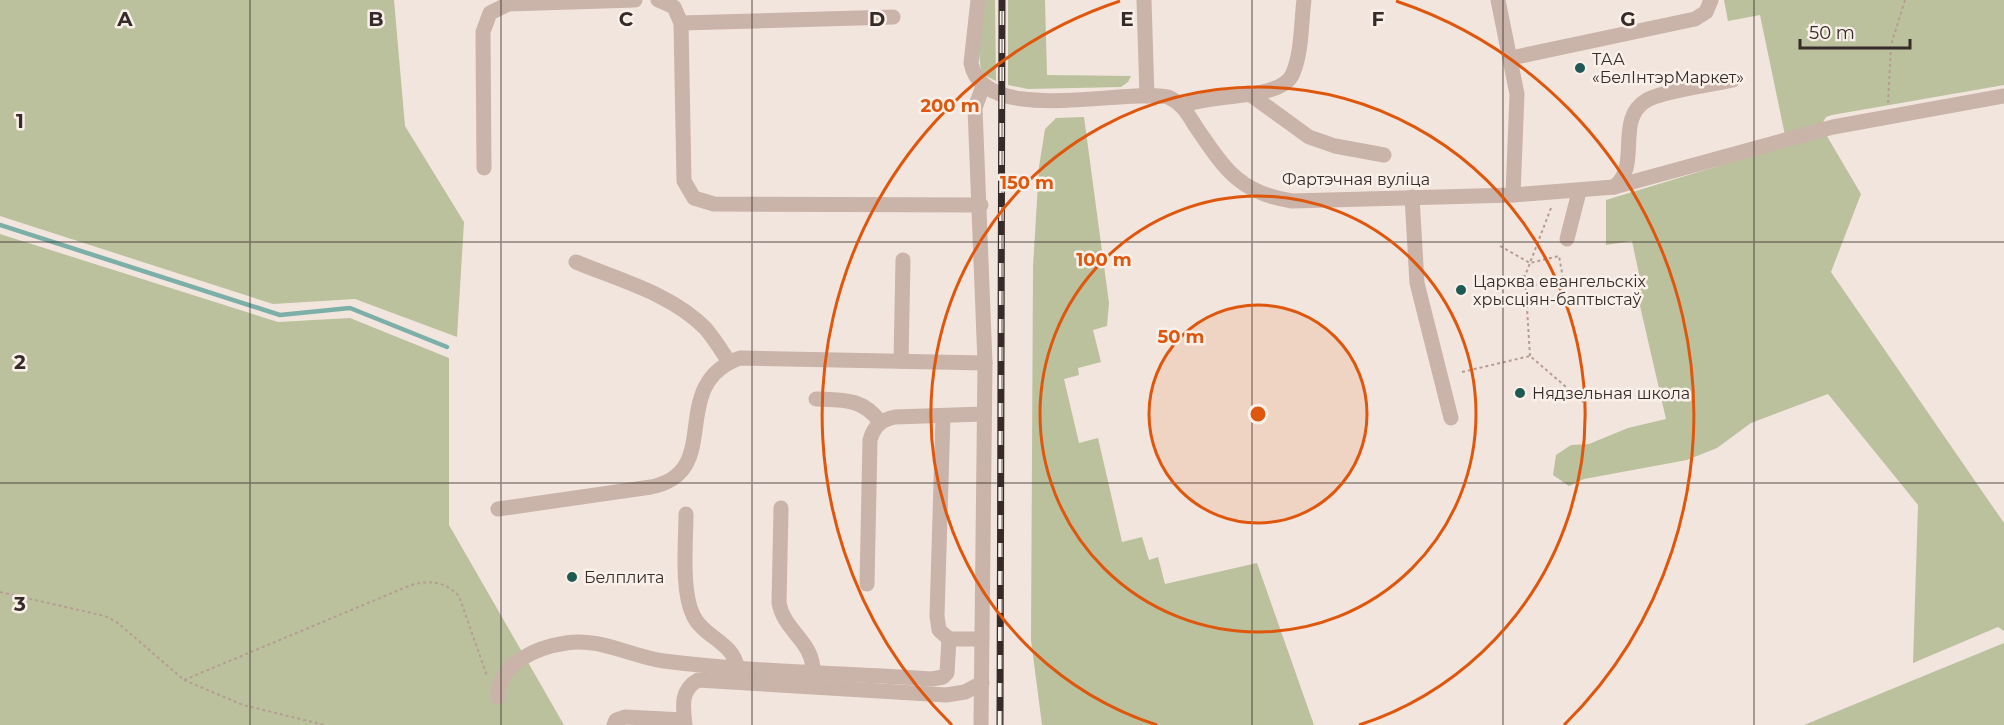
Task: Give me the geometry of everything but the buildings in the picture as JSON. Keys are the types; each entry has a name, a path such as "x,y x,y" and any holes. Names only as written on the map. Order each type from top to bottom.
{"street":[{"path":"484,168 483,32 490,14 508,4 635,0"},
{"path":"658,0 674,7 681,23 684,181 694,198 714,204 981,205"},
{"path":"978,0 971,63 973,73 983,86 1001,95 1027,99 1147,96 1168,97 1183,106 1198,100 1278,89 1292,76 1304,0"},
{"path":"1144,0 1147,96"},
{"path":"1498,0 1511,58 1518,109 1513,195"},
{"path":"1511,58 1695,19 1706,12 1711,0"},
{"path":"681,23 893,17"},
{"path":"1614,187 1626,172 1631,120 1640,105 1653,98 1733,80"},
{"path":"981,725 985,363 981,205 975,108 983,86"},
{"path":"1248,93 1309,136 1335,146 1384,155"},
{"name":"Фартэчная вуліца","path":"1183,106 1225,170 1257,193 1292,201 1513,195 1579,192 1614,187 1833,127 2004,96"},
{"path":"1567,239 1579,192"},
{"path":"1412,197 1417,283 1451,418"},
{"path":"901,361 903,260"},
{"path":"576,262 657,296 684,310 705,328 729,362"},
{"path":"498,509 651,487 675,480 688,464 703,391 718,368 729,362 752,357 985,363"},
{"path":"816,399 856,402 870,408 880,422"},
{"path":"867,584 870,440 875,426 896,417 984,414"},
{"path":"943,416 937,616 939,630 949,639 982,639"},
{"path":"781,508 781,614 788,627 806,645 813,661 813,671"},
{"path":"686,514 689,605 699,625 730,650 737,666"},
{"path":"498,697 500,681 515,663 566,643 599,645 656,660 938,679 943,677 948,668 949,639"},
{"path":"614,725 616,720 624,717 684,722 683,705 687,689 698,681 706,680 946,695 965,692 982,683"}],"path":[{"path":"1887,118 1891,45 1905,0"},
{"path":"1555,193 1525,276 1530,356 1586,404"},
{"path":"1500,246 1530,263 1559,256 1563,278 1527,286"},
{"path":"1499,281 1525,276"},
{"path":"1462,372 1530,356"},
{"path":"184,680 424,581 450,587 459,596 483,668 498,697"},
{"path":"0,592 105,616 118,623 184,680 243,705 326,725"}],"green space":[{"path":"0,0 394,0 405,126 464,222 457,337 355,299 273,304 0,216"},
{"path":"983,0 995,0 996,81 982,74 980,65 979,37"},
{"path":"1008,0 1045,0 1047,75 1131,76 1128,82 1121,87 1028,89 1008,85"},
{"path":"1724,0 2004,0 2004,85 1832,115 1826,117 1821,126 1861,194 1831,272 2004,523 2004,631 1998,627 1913,663 1918,505 1828,394 1751,423 1717,448 1687,460 1584,479 1569,486 1553,475 1556,455 1571,445 1589,444 1628,428 1666,419 1635,284 1640,279 1632,241 1606,245 1606,200 1787,145 1760,15 1728,21"},
{"path":"1084,117 1109,303 1107,326 1093,330 1101,362 1078,368 1079,375 1064,379 1079,443 1098,438 1122,542 1142,537 1149,560 1158,557 1165,584 1257,563 1314,725 1042,725 1031,640 1033,267 1039,167 1045,129 1056,118"},
{"path":"0,234 278,322 350,318 449,358 449,525 564,725 0,725"},
{"path":"2004,643 2004,725 1804,725"}],"waterway":[{"path":"0,225 280,315 350,308 447,347"}],"railway":[{"path":"1000,725 1002,0"}],"place":[{"name":"ТАА «БелІнтэрМаркет»","path":"1580,68"},
{"name":"Царква евангельскіх хрысціян-баптыстаў","path":"1461,290"},
{"name":"Нядзельная школа","path":"1520,393"},
{"name":"Белплита","path":"572,577"}]}
